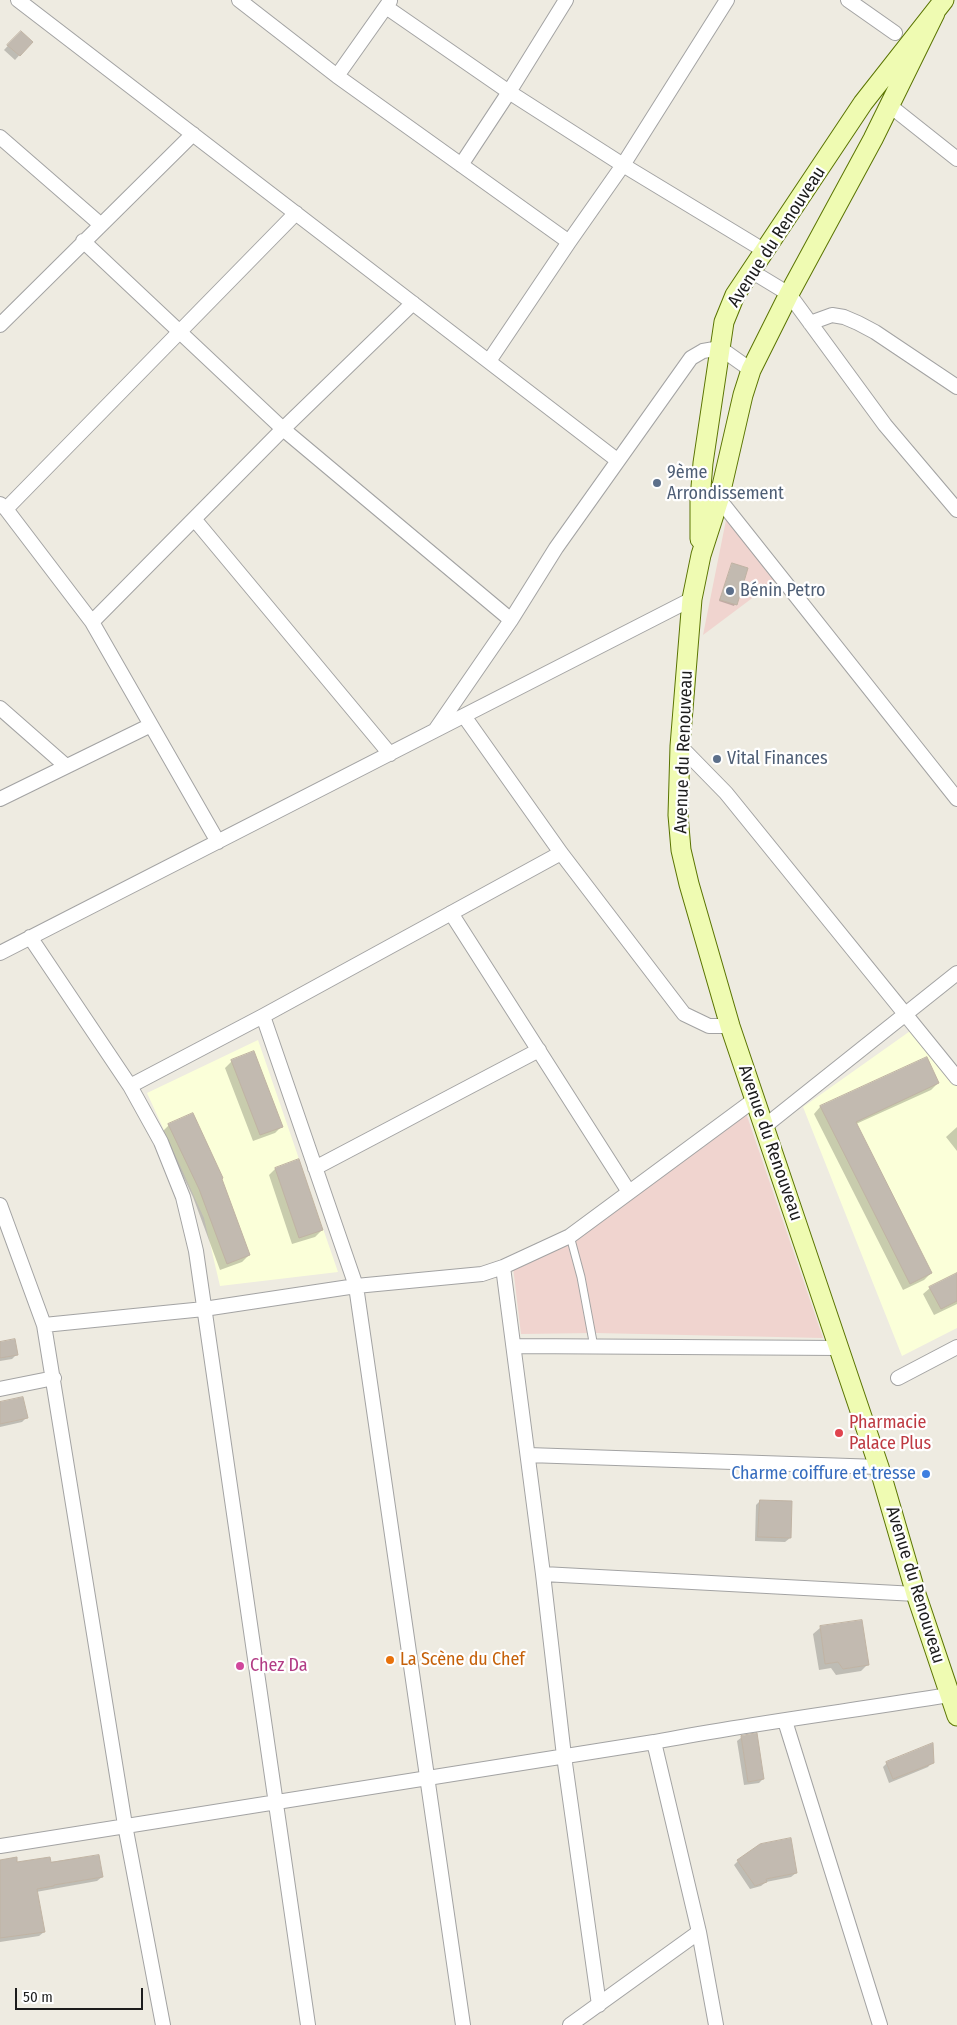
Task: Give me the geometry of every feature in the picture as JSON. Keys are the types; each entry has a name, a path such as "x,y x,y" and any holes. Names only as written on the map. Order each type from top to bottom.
{"main road":[{"name":"Avenue du Renouveau","path":"940,6 873,139 789,294 751,370 743,395 719,499 700,555 692,599 680,746 678,815 681,850 689,884 730,1026 840,1348 879,1467 916,1594 957,1716"},
{"name":"Avenue du Renouveau","path":"700,555 700,499 703,463 724,322 735,295 863,103 940,6"}],"street":[{"path":"18,0 618,460"},
{"path":"239,0 337,76 568,242"},
{"path":"461,165 566,0"},
{"path":"489,361 568,242 623,165 727,0"},
{"path":"848,0 895,33"},
{"path":"337,76 389,4 509,92 623,165 765,250"},
{"path":"889,105 957,159"},
{"path":"0,325 193,134"},
{"path":"0,137 100,224"},
{"path":"218,842 92,622 3,507 180,332 296,213"},
{"path":"82,242 283,429 511,620"},
{"path":"751,271 789,294 885,425 957,510"},
{"path":"92,622 283,429 413,303"},
{"path":"810,323 832,315 844,317 858,323 875,332 957,388"},
{"path":"436,730 511,620 556,548 692,358 703,351 720,348 751,370"},
{"path":"719,499 957,799"},
{"path":"195,520 390,754"},
{"path":"0,952 692,599"},
{"path":"0,708 66,766"},
{"path":"464,716 560,853 684,1014 709,1026 730,1026"},
{"path":"0,798 151,725"},
{"path":"680,746 726,793 957,1078"},
{"path":"130,1086 263,1016 560,853"},
{"path":"452,913 630,1192"},
{"path":"30,937 130,1086 161,1142 183,1197 196,1251 308,2025"},
{"path":"765,1126 957,973"},
{"path":"263,1016 356,1286 463,2025"},
{"path":"316,1168 539,1050"},
{"path":"44,1325 204,1309 356,1286 482,1274 504,1268 570,1236 754,1100"},
{"path":"0,1205 44,1325 125,1825 163,2025"},
{"path":"504,1268 564,1756 599,2004"},
{"path":"514,1346 840,1348"},
{"path":"898,1378 955,1352"},
{"path":"0,1389 54,1378"},
{"path":"528,1455 879,1467"},
{"path":"543,1574 916,1594"},
{"path":"0,1846 654,1742 740,1726 785,1721 949,1695"},
{"path":"785,1721 880,2025"},
{"path":"654,1742 699,1932 716,2025"},
{"path":"570,2025 699,1932"}],"lane":[{"path":"570,1236 581,1277 594,1347"}],"shaded area":[{"path":"726,520 775,581 703,635"},
{"path":"913,1029 957,1086 957,1328 902,1356 803,1107"},
{"path":"258,1040 338,1272 220,1286 204,1218 147,1093"},
{"path":"746,1113 823,1338 595,1333 521,1334 513,1267"}],"building":[{"path":"21,31 33,42 20,56 7,45"},
{"path":"732,563 748,568 737,605 720,600"},
{"path":"254,1051 283,1127 260,1135 231,1060"},
{"path":"927,1057 939,1083 856,1122 932,1273 910,1284 820,1106"},
{"path":"193,1113 223,1178 250,1255 227,1264 199,1189 168,1124"},
{"path":"299,1159 323,1230 299,1238 275,1168"},
{"path":"957,1273 957,1301 941,1309 929,1287"},
{"path":"15,1339 18,1355 0,1358 0,1342"},
{"path":"23,1397 28,1418 0,1424 0,1402"},
{"path":"760,1500 792,1501 791,1538 758,1537"},
{"path":"862,1620 869,1665 843,1669 838,1662 825,1664 820,1626"},
{"path":"757,1733 764,1779 748,1782 741,1736"},
{"path":"933,1743 934,1763 893,1779 886,1762"},
{"path":"791,1838 797,1873 766,1879 767,1882 755,1886 737,1860 760,1844"},
{"path":"99,1855 103,1877 37,1889 45,1932 0,1938 0,1860 17,1857 17,1862 50,1857 51,1862"}],"place":[{"name":"9ème Arrondissement","path":"657,483"},
{"name":"Bénin Petro","path":"730,591"},
{"name":"Vital Finances","path":"717,759"},
{"name":"Pharmacie Palace Plus","path":"839,1433"},
{"name":"Charme coiffure et tresse","path":"926,1474"},
{"name":"La Scène du Chef","path":"390,1660"},
{"name":"Chez Da","path":"240,1666"}]}
